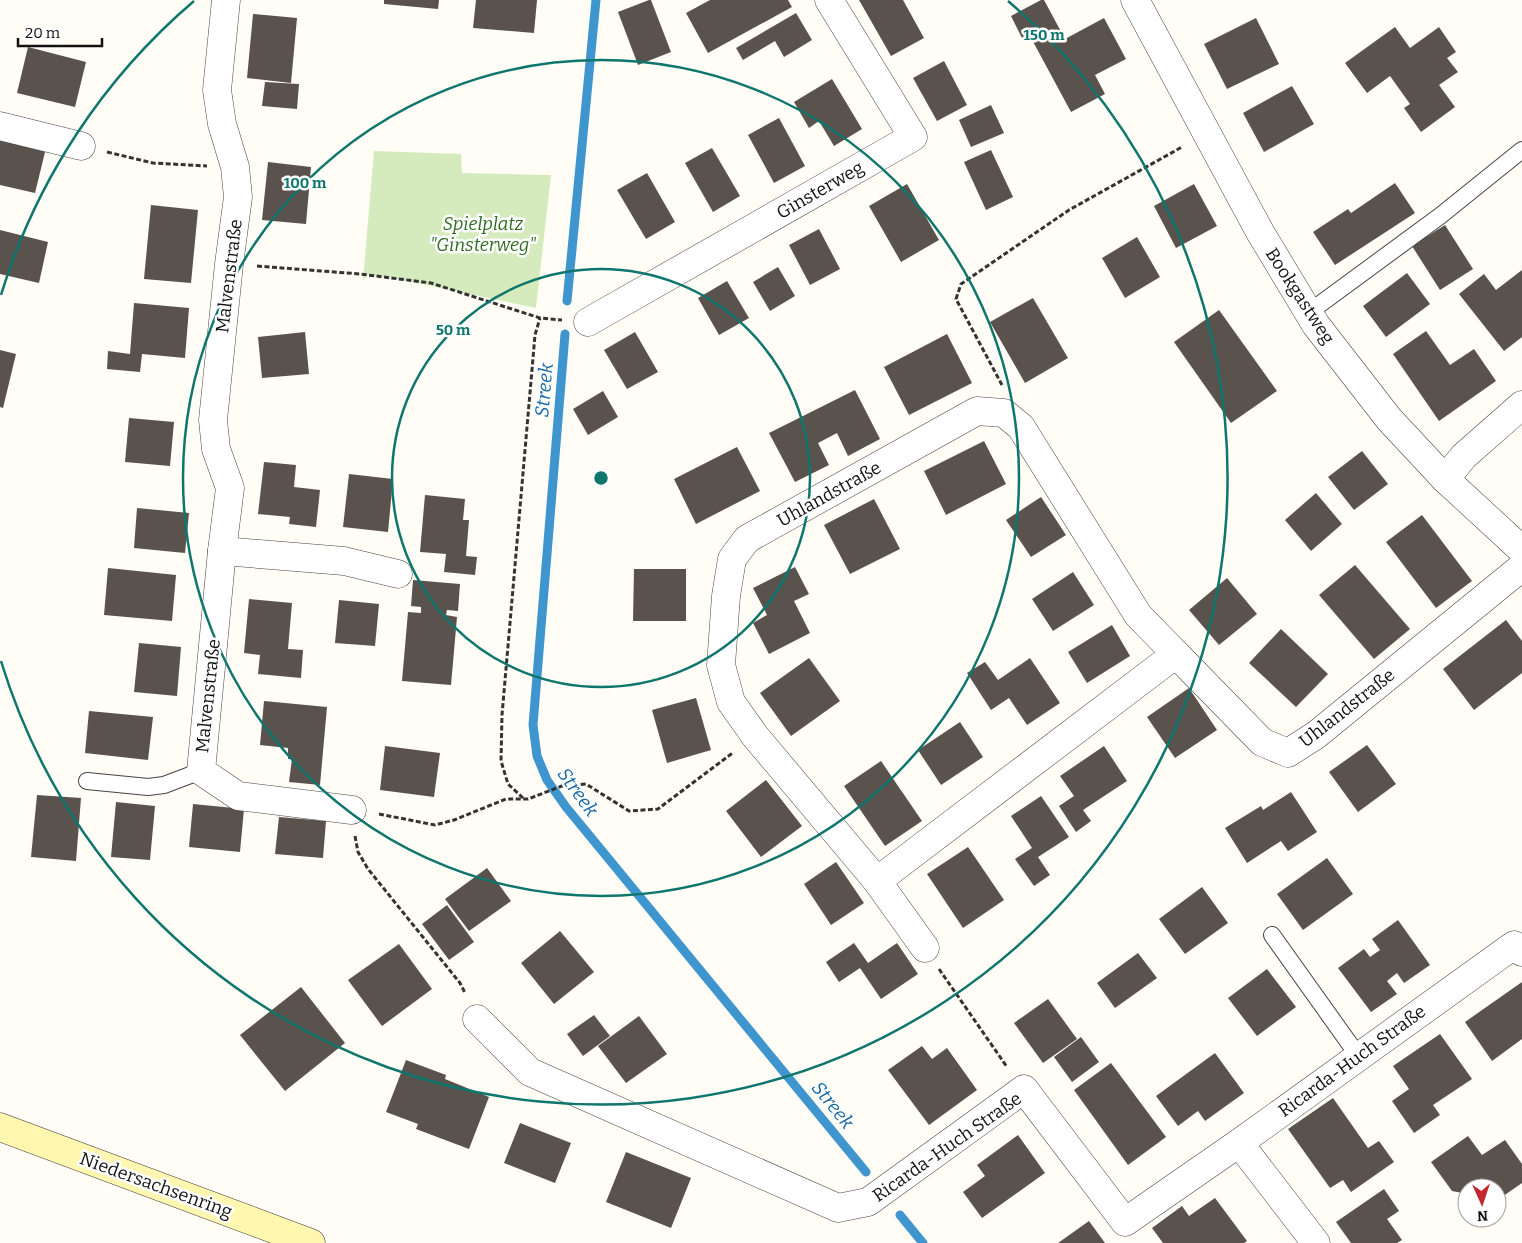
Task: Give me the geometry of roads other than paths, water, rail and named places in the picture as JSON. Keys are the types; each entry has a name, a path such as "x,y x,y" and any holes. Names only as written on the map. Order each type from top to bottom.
{"main road":[{"name":"Niedersachsenring","path":"0,1127 311,1243"}],"street":[{"name":"Malvenstraße","path":"226,0 217,90 222,124 235,167 238,196 213,420 216,449 230,488 222,551 201,771 238,796 352,810"},
{"name":"Ginsterweg","path":"588,322 913,137 829,0"},
{"name":"Bookgastweg","path":"1135,0 1260,232 1316,325 1389,419 1446,479 1522,550"},
{"path":"0,126 81,146"},
{"path":"1446,479 1464,456 1522,405"},
{"name":"Uhlandstraße","path":"925,948 877,881 756,736 731,702 721,665 726,596 732,560 747,539 977,411 1004,414 1021,428 1138,615 1262,742 1288,753 1316,735 1522,567"},
{"path":"222,551 344,561 398,574"},
{"path":"877,881 1176,654"},
{"name":"Ricarda-Huch Straße","path":"477,1019 530,1072 838,1208 868,1202 1024,1090 1125,1222 1239,1143 1514,945 1522,952"},
{"path":"1239,1143 1316,1243"}],"lane":[{"path":"1308,313 1440,216 1522,150"},
{"path":"87,781 148,787 164,785 201,771"},
{"path":"1272,935 1359,1057"}],"waterway":[{"name":"Streek","path":"567,301 596,0"},
{"name":"Streek","path":"565,334 533,725 537,756 547,780 566,807 866,1172"},
{"name":"Streek","path":"900,1215 923,1243"}],"park label":[{"name":"Spielplatz \"Ginsterweg\"","path":"483,234"}]}
